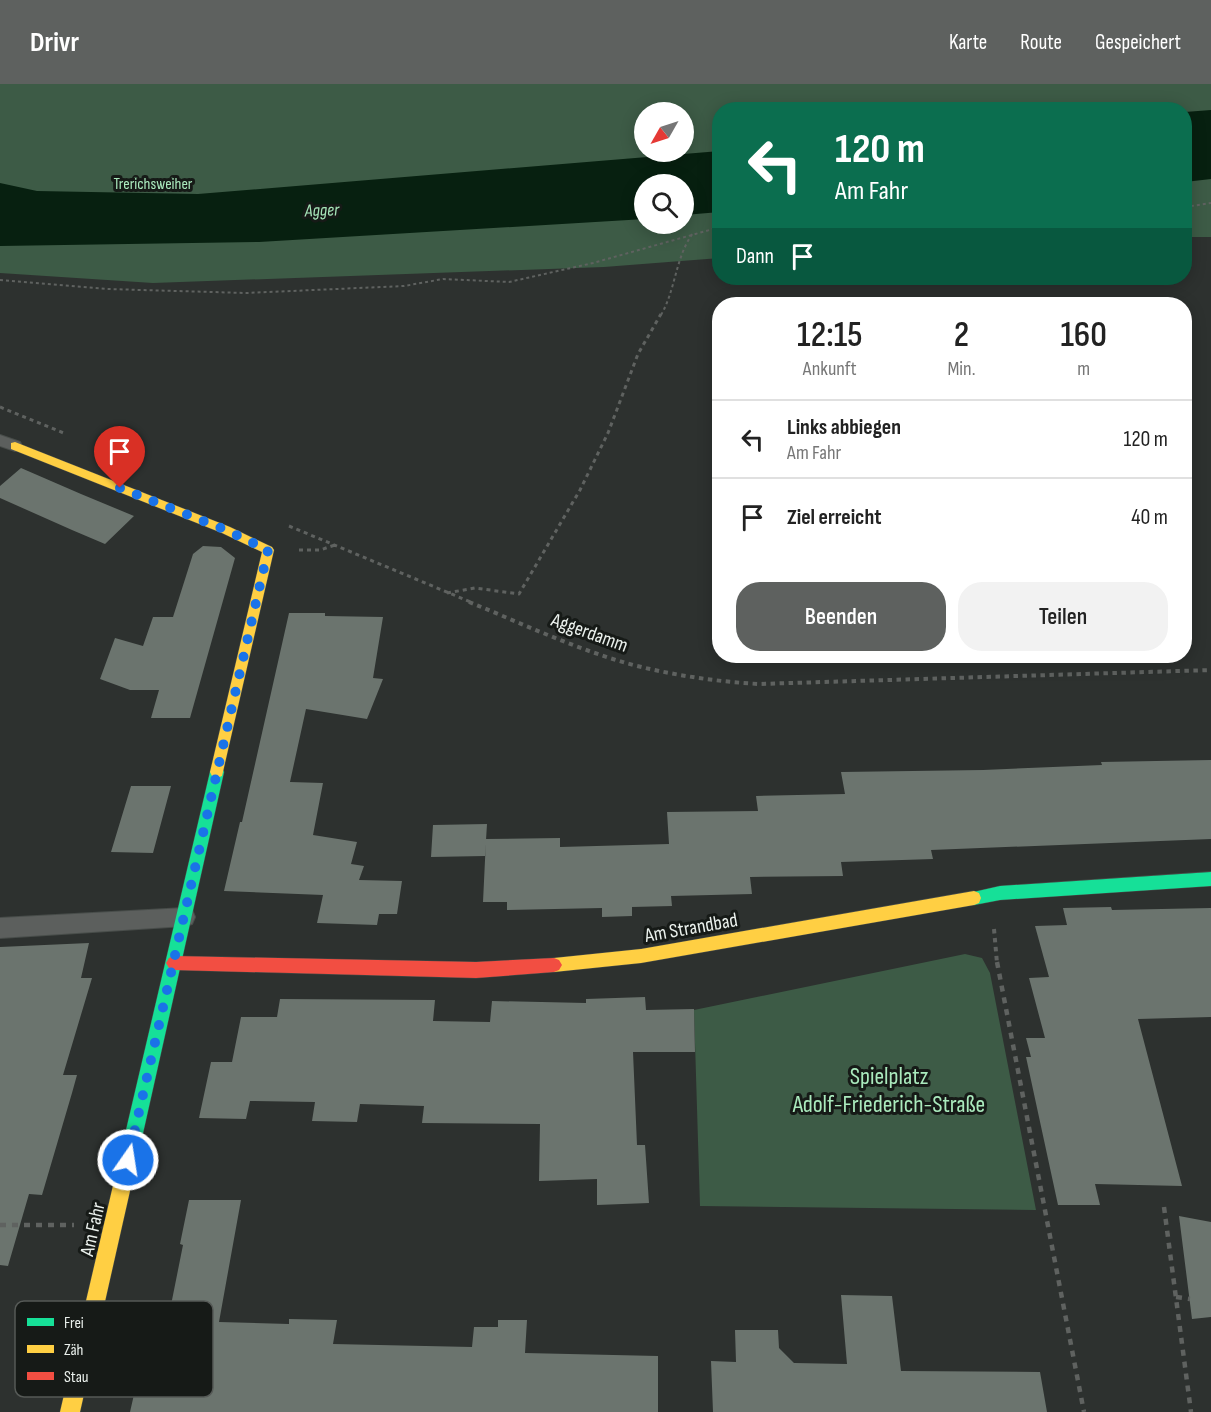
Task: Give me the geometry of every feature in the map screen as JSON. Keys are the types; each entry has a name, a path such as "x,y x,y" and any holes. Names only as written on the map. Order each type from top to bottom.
{"street":[{"name":"Am Fahr","path":"15,446 226,530 268,550 96,1301"},
{"name":"Am Strandbad","path":"174,963 476,970 558,964 641,956 1000,893 1211,879"},
{"name":"Am Fahr","path":"70,1412 73,1397"}],"lane":[{"path":"0,440 15,446"},
{"path":"0,928 185,917"}],"path":[{"path":"1192,206 1211,203"},
{"path":"694,233 712,229"},
{"path":"0,280 107,289 246,293 404,286 443,279 509,282 593,263 690,234"},
{"path":"447,593 475,588 519,594 580,490 608,433 638,354 666,306 683,248 692,234"},
{"path":"0,407 72,436"},
{"name":"Aggerdamm","path":"282,524 585,648 648,669 720,682 759,684 1211,670"},
{"path":"1000,893 1001,911 994,934 994,953 1084,1412"},
{"path":"1164,1207 1191,1412"},
{"path":"0,1225 113,1226"},
{"path":"1176,1297 1190,1299"}],"green space":[{"name":"Trerichsweiher","path":"0,84 1211,84 1211,237 1192,237 1192,102 712,102 712,259 604,267 153,283 0,273"},
{"name":"Spielplatz Adolf-Friederich-Straße","path":"965,954 982,958 990,973 1036,1210 700,1206 694,1010"}],"water":[{"path":"1211,110 1211,179 1192,181 1192,111"},
{"name":"Agger","path":"712,152 712,213 694,214 694,174 634,174 634,220 259,242 0,246 0,183 37,191 198,194 634,158 634,162 694,162 694,153"}],"building":[{"path":"21,468 134,516 105,544 72,530 0,498 0,486"},
{"path":"203,546 221,547 235,558 190,718 151,718 159,690 130,690 100,679 115,638 143,646 153,617 173,617 193,554"},
{"path":"289,613 383,617 373,678 383,679 367,719 306,709 290,782 323,783 313,835 357,842 351,864 364,866 359,880 402,881 397,914 379,914 377,925 317,923 323,895 224,891 240,822 242,822"},
{"path":"1211,760 1211,839 931,850 933,859 841,862 843,876 750,877 752,894 671,896 672,906 632,907 632,916 602,917 602,908 507,910 507,902 483,902 486,839 560,838 560,847 669,844 667,812 758,811 756,796 845,794 841,772 983,770 1102,765 1101,762"},
{"path":"131,786 171,786 153,853 111,852"},
{"path":"487,824 485,856 431,857 433,825"},
{"path":"1111,907 1112,910 1211,908 1211,1017 1138,1019 1182,1186 1095,1184 1100,1205 1058,1205 1026,1057 1031,1057 1026,1038 1045,1038 1029,978 1049,977 1035,926 1067,925 1063,908"},
{"path":"89,943 81,978 92,978 63,1075 77,1075 42,1195 29,1194 8,1266 0,1265 0,947"},
{"path":"645,997 646,1010 694,1009 695,1052 633,1052 637,1145 645,1145 649,1203 597,1205 597,1179 539,1181 540,1124 422,1123 424,1106 360,1104 357,1122 312,1121 315,1102 250,1101 246,1119 199,1118 211,1062 232,1062 241,1017 277,1017 280,999 435,1000 433,1021 490,1022 492,1001 586,1003 586,999"},
{"path":"189,1200 241,1200 219,1322 289,1324 289,1319 337,1320 333,1344 472,1347 474,1327 498,1327 498,1320 527,1320 525,1353 658,1356 658,1412 130,1412 133,1397 213,1397 213,1301 172,1301 183,1245 180,1244"},
{"path":"1179,1216 1211,1222 1211,1317 1192,1319"},
{"path":"841,1295 892,1296 901,1371 1040,1372 1047,1412 713,1412 711,1361 736,1362 735,1330 778,1330 779,1348 794,1363 847,1364"}],"traffic: fast":[{"path":"128,1160 217,772"},
{"path":"974,898 1000,893 1211,879"}],"traffic: slow":[{"path":"15,446 226,530 268,550 217,772"},
{"path":"554,965 641,956 974,898"},
{"path":"96,1301 128,1160"},
{"path":"70,1412 73,1397"}],"traffic: jam":[{"path":"174,963 476,970 554,965"}],"route":[{"path":"120,488 226,530 268,550 128,1160"}]}
